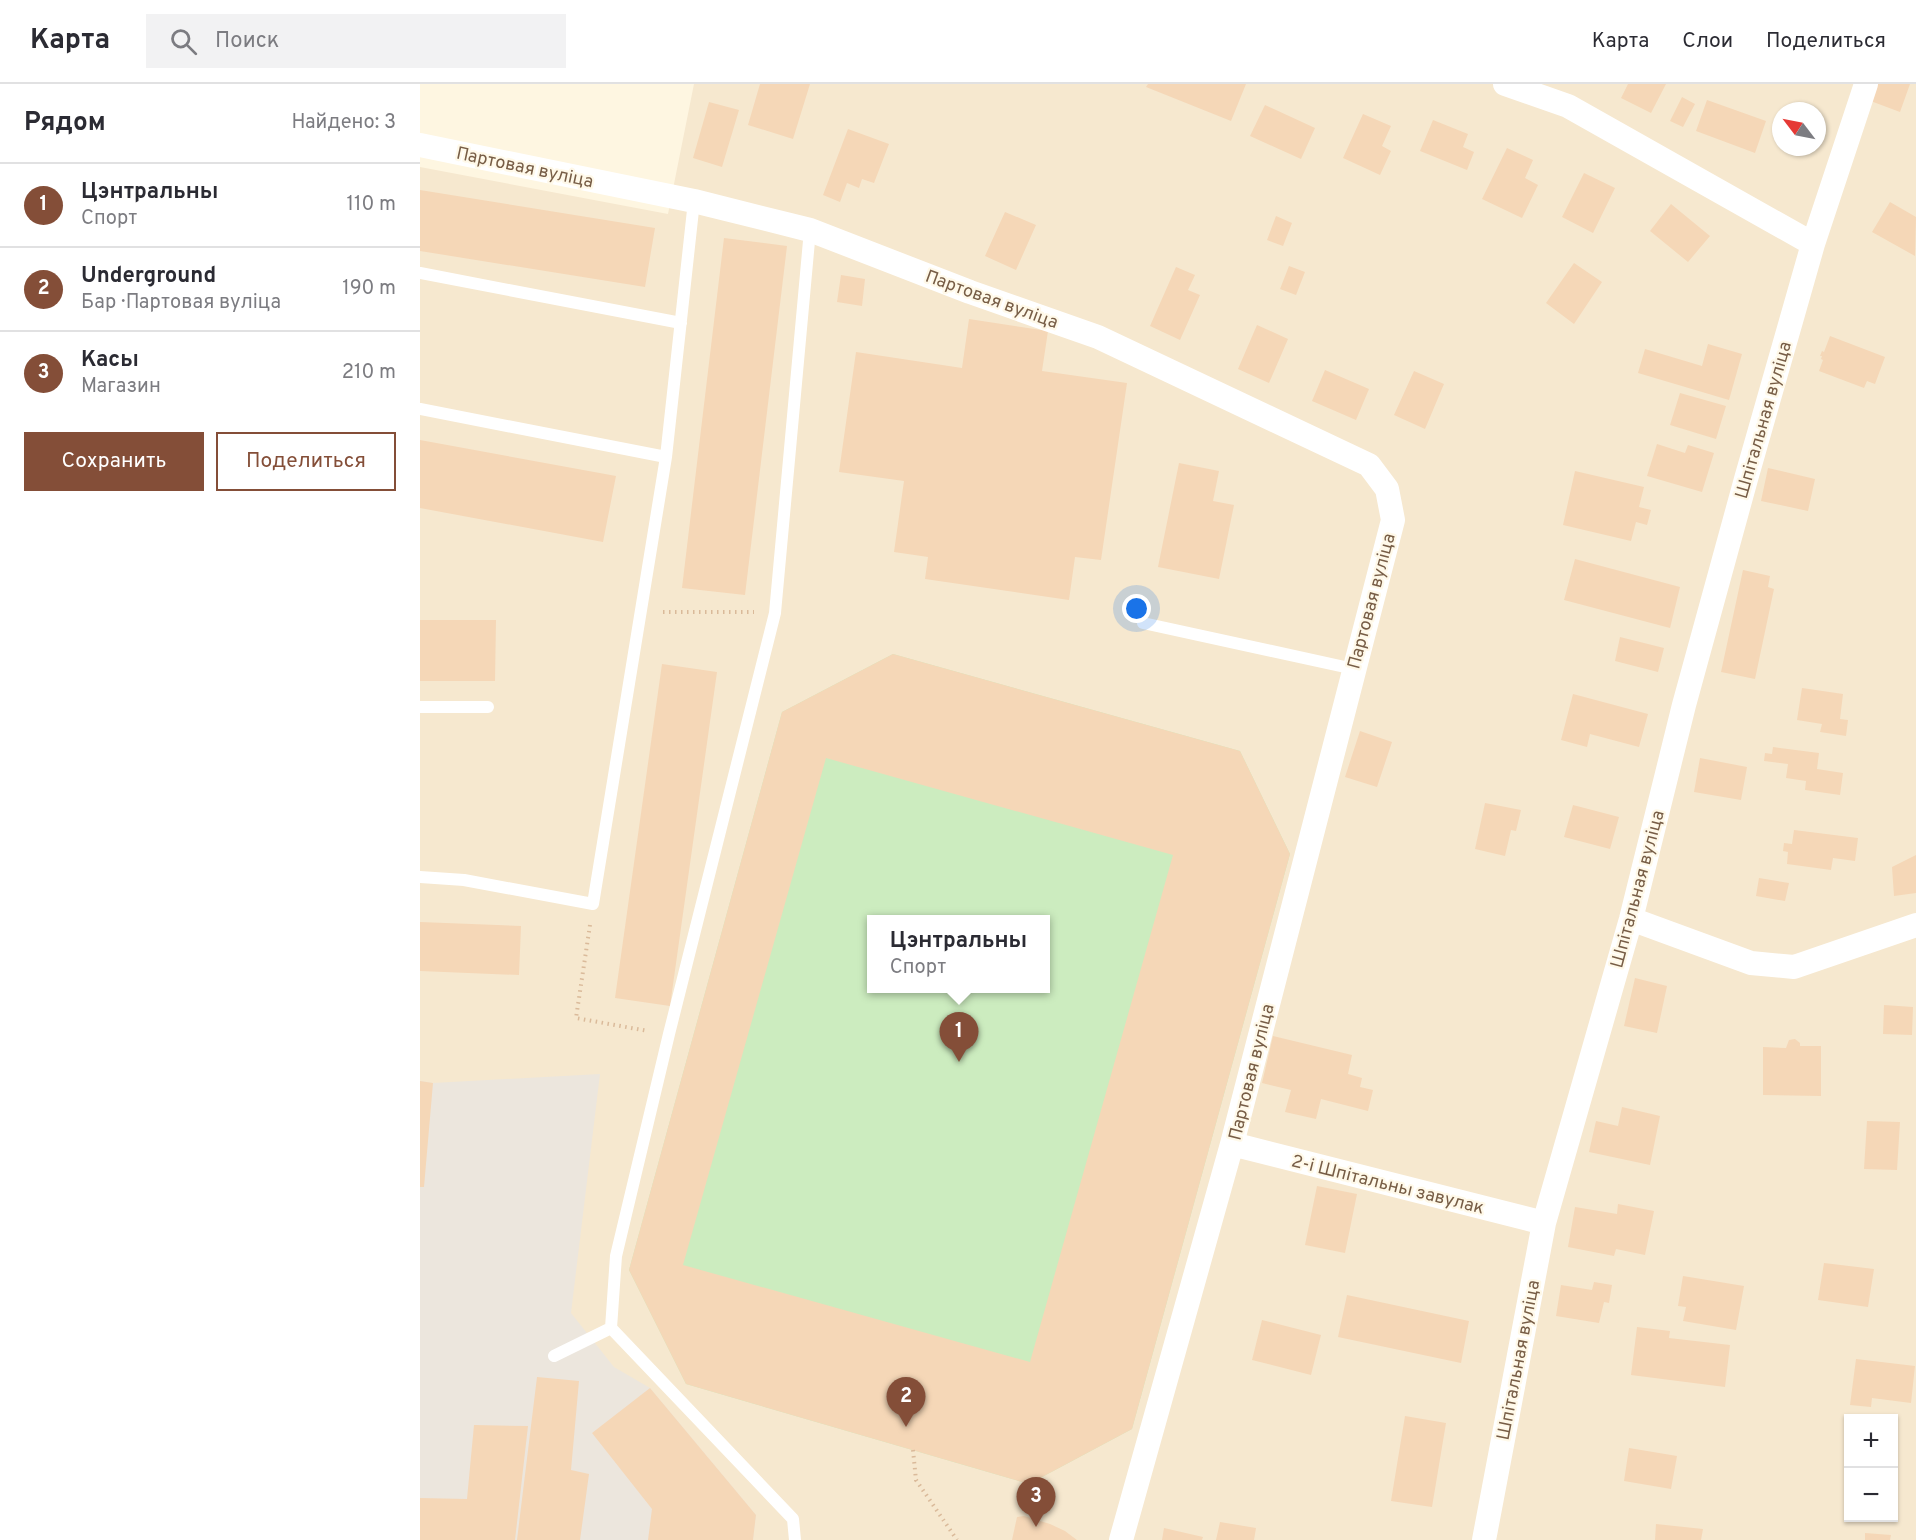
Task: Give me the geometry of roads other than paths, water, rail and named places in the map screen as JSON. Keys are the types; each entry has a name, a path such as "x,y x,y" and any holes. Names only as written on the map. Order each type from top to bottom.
{"street":[{"path":"1505,84 1569,106 1813,244"},
{"name":"Шпітальная вуліца","path":"1484,1540 1544,1223 1631,919 1684,705 1813,244 1866,84"},
{"name":"Партовая вуліца","path":"420,145 694,201 810,230 970,292 1098,337 1369,465 1387,489 1393,520 1232,1144 1121,1540"},
{"path":"1631,919 1751,963 1794,967 1916,925"},
{"name":"2-і Шпітальны завулак","path":"1232,1144 1544,1223"}],"lane":[{"path":"420,876 464,880 593,904 666,458 694,201"},
{"path":"795,1540 793,1519 611,1328 616,1256 669,1034 775,613 810,230"},
{"path":"420,273 681,323"},
{"path":"420,409 666,458"},
{"path":"1143,623 1354,669"},
{"path":"420,707 488,707"},
{"path":"554,1356 611,1328"}],"place":[{"name":"Цэнтральны","path":"959,1062"},
{"name":"Underground","path":"906,1427"},
{"name":"Касы","path":"1036,1527"}]}
